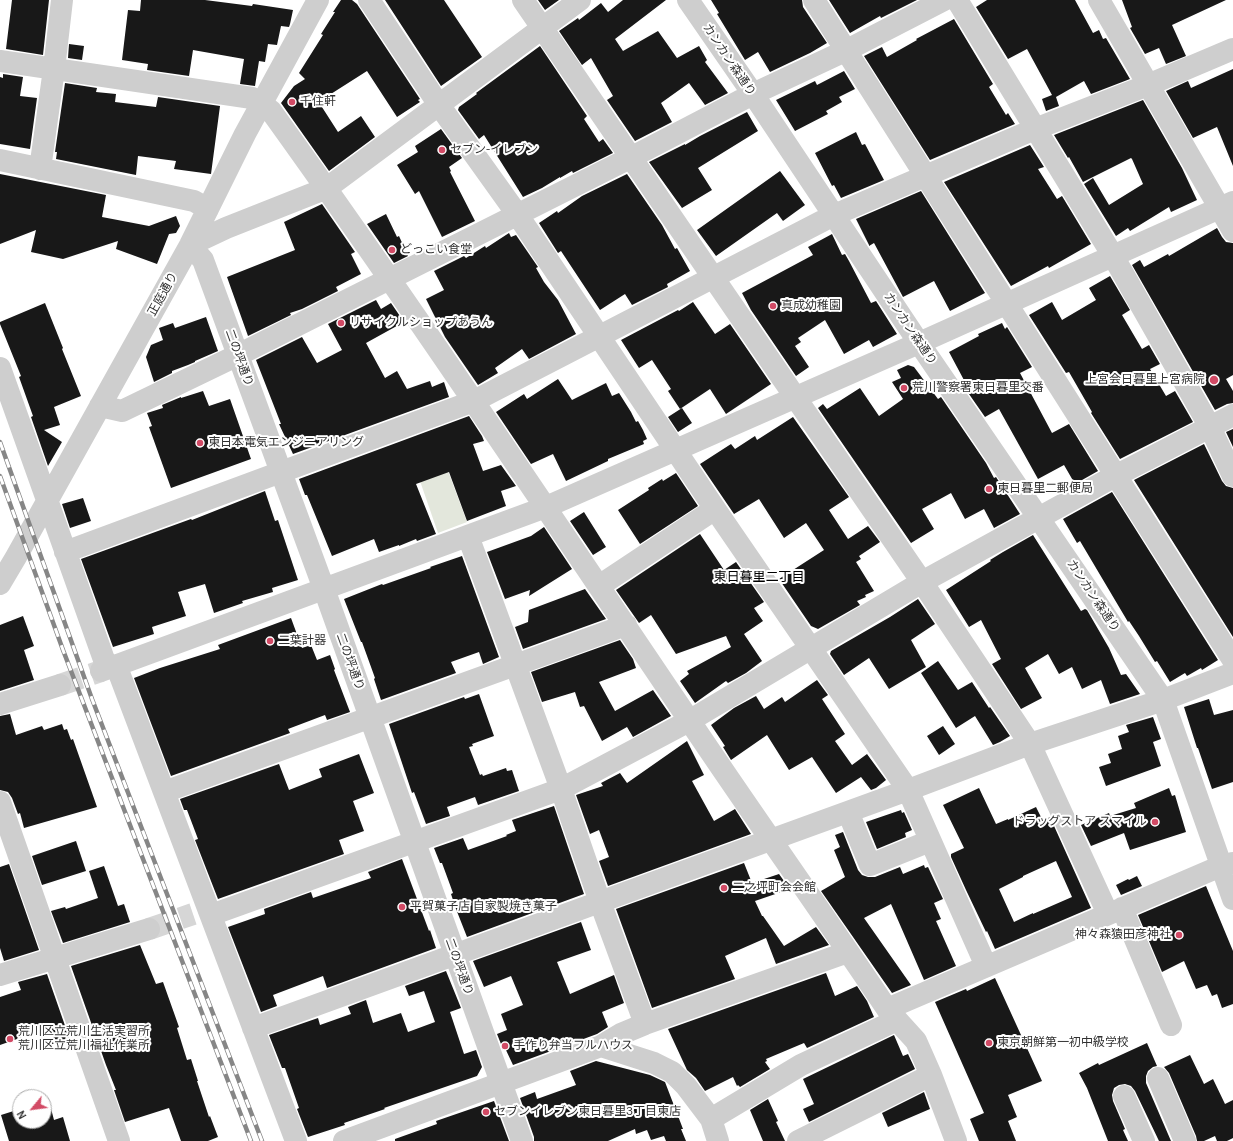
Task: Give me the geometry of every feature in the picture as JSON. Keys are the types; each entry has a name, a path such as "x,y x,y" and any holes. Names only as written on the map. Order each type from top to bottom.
{"street":[{"path":"40,169 62,0"},
{"name":"正庭通り","path":"0,584 190,245 246,134 318,0"},
{"path":"369,0 439,105 517,214 810,649 908,790 986,966"},
{"path":"523,0 712,278 922,582 1030,744 1171,1024"},
{"path":"190,245 226,228 327,188 580,0"},
{"name":"カンカン森通り","path":"688,0 1163,700 1227,864 1233,899"},
{"path":"814,0 1233,660"},
{"path":"100,406 122,411 238,355 630,158 753,94 847,50 944,0"},
{"path":"957,0 1113,256 1210,427 1233,476"},
{"path":"1099,0 1148,85 1226,205 1233,231"},
{"path":"65,552 474,401 834,215 1035,129 1148,85 1233,48"},
{"path":"0,61 252,98 271,111 327,188 474,401 626,625 689,721 848,952 892,1014 916,1040 956,1141"},
{"path":"0,160 194,201 208,209"},
{"path":"108,668 546,507 1226,205"},
{"name":"二の坪通り","path":"190,245 203,260 324,589 522,1141"},
{"path":"0,368 108,668 164,792 204,913 253,1028 296,1141"},
{"path":"204,913 414,842 561,789 689,721 922,582 1116,476 1233,415"},
{"path":"599,586 715,509"},
{"path":"468,536 645,1024"},
{"path":"164,792 626,625"},
{"path":"253,1028 848,812 1030,744 1163,700 1233,673"},
{"path":"0,704 60,685"},
{"path":"0,802 119,1141"},
{"path":"848,812 870,865 930,841"},
{"path":"711,1119 801,1065 892,1014 986,966 1227,864"},
{"path":"0,975 56,959 149,929"},
{"path":"344,1141 601,1046 621,1034 645,1024 848,952"},
{"path":"601,1046 654,1063 672,1072 686,1086 711,1119 718,1141"},
{"path":"798,1141 931,1075"},
{"path":"1158,1078 1185,1141"},
{"path":"1124,1096 1144,1141"}],"shaded area":[{"path":"448,471 467,522 438,533 420,481"}],"building":[{"path":"12,0 49,0 43,55 6,49"},
{"path":"141,0 205,0 252,6 253,4 293,10 289,27 281,26 277,45 268,44 265,62 259,61 255,86 240,84 244,59 193,50 189,76 147,70 148,64 122,60 128,10 140,11"},
{"path":"341,0 352,0 357,4 420,99 418,100 420,102 397,117 367,71 323,99 325,101 320,104 338,132 361,116 375,137 329,171 281,103 294,86 305,79 299,73 323,35 321,34"},
{"path":"385,0 444,0 482,57 441,86"},
{"path":"538,0 559,0 545,10"},
{"path":"623,0 666,0 615,39 623,51 658,31 677,58 699,46 707,60 705,62 728,93 705,105 689,83 661,103 672,122 635,141 607,100 613,96 591,58 582,65 559,31 578,18 579,20 601,3 608,12"},
{"path":"711,0 802,0 803,7 827,43 810,53 770,72 758,52 745,60 717,14 719,13"},
{"path":"829,0 917,0 881,18 880,16 850,33"},
{"path":"987,0 1075,0 1093,33 1099,30 1103,39 1106,38 1130,79 1091,94 1084,81 1056,97 1059,106 1046,111 1042,99 1052,95 1027,49 1008,59 976,7"},
{"path":"1122,0 1226,0 1172,25 1186,56 1166,64 1159,48 1145,54 1130,28 1132,27"},
{"path":"954,19 993,84 989,87 1006,115 1008,113 1015,124 930,160 864,56 882,47 887,57 917,40 916,39"},
{"path":"69,44 84,46 82,60 68,58"},
{"path":"540,46 587,116 584,119 599,142 603,139 613,153 573,173 572,171 523,197 484,135 479,139 458,110 459,107 477,94 476,93"},
{"path":"1233,69 1233,166 1217,127 1193,138 1166,91 1188,81 1191,88"},
{"path":"844,71 855,89 839,97 842,102 826,111 828,114 795,131 776,100 815,81 817,85"},
{"path":"3,74 23,77 20,96 37,98 30,149 0,144 0,77 3,78"},
{"path":"65,83 97,88 96,92 116,94 115,102 156,107 158,97 220,106 211,174 174,169 176,161 138,156 136,175 56,159 57,152 55,152"},
{"path":"1143,100 1182,168 1197,200 1171,212 1169,207 1130,231 1128,228 1116,236 1084,184 1093,178 1109,205 1143,184 1132,159 1131,158 1083,182 1069,157 1068,158 1054,135"},
{"path":"747,112 758,131 698,168 712,190 682,208 649,162 685,145"},
{"path":"441,129 462,158 449,167 450,172 475,221 442,237 419,191 415,194 397,165 418,152 415,146"},
{"path":"856,132 862,145 865,144 884,180 841,198 834,185 832,186 815,153"},
{"path":"1030,145 1044,167 1038,169 1057,199 1062,196 1091,244 1049,268 1048,266 1011,286 944,182"},
{"path":"780,171 805,205 783,221 777,213 716,256 697,230"},
{"path":"0,174 106,195 102,217 149,226 176,216 180,226 176,233 169,234 157,264 116,249 118,241 63,259 31,252 36,230 0,244"},
{"path":"627,174 662,225 675,249 677,248 690,271 667,284 668,287 632,305 625,294 600,310 561,251 558,253 539,223 557,211 558,213 582,196"},
{"path":"921,191 985,293 950,311 934,281 903,297 874,243 869,246 856,219"},
{"path":"322,204 355,252 351,254 361,274 336,287 338,291 302,309 290,313 291,315 248,336 227,277 295,250 284,222"},
{"path":"386,214 397,237 399,236 408,256 394,263 367,224"},
{"path":"1217,228 1226,242 1233,243 1233,375 1226,379 1233,391 1233,403 1227,404 1215,410 1132,265 1140,260 1144,267 1168,254 1169,256"},
{"path":"509,233 511,237 516,235 538,267 536,268 544,282 558,300 576,334 529,359 522,349 495,368 498,373 478,385 445,337 426,299 444,290 434,271 464,256 466,258 485,246 486,248"},
{"path":"832,234 842,255 845,254 871,303 876,301 897,334 873,347 869,340 844,354 825,320 798,338 801,342 795,346 809,367 796,376 751,310 742,293 813,255 808,247"},
{"path":"1110,276 1130,310 1122,315 1142,349 1149,345 1160,364 1150,369 1166,396 1175,391 1193,422 1120,459 1091,413 1092,412 1069,372 1066,373 1029,315 1052,302 1062,320 1096,300 1089,288"},
{"path":"376,300 381,309 391,303 404,322 366,343 385,378 397,371 407,389 430,381 432,387 444,382 449,397 293,454 279,424 281,424 256,360 302,337 317,363 342,350 328,324"},
{"path":"693,302 715,334 730,324 771,384 726,414 710,389 680,409 668,391 671,389 652,360 639,368 621,340 678,310 679,311"},
{"path":"45,303 81,396 54,407 60,425 44,430 62,442 48,466 31,417 33,416 19,377 21,376 0,324 0,322"},
{"path":"206,317 218,351 172,371 172,373 154,382 146,357 151,345 163,340 159,328 173,323 175,328"},
{"path":"1002,323 1005,329 1007,327 1032,367 1020,373 1052,433 1069,424 1098,471 1075,484 1064,465 1038,479 999,409 985,417 962,384 965,382 949,352 979,336 978,334"},
{"path":"908,365 914,367 938,399 941,397 986,463 994,478 996,477 1020,514 994,528 984,509 965,519 951,493 922,509 934,529 911,543 818,408 823,404 827,409 860,388 879,416 903,399 892,382 901,378 897,370"},
{"path":"558,379 572,400 606,383 612,396 619,393 636,422 638,421 647,439 643,441 644,444 608,459 608,461 566,481 553,454 531,464 496,412 524,394 527,399"},
{"name":"東日本電気エンジニアリング","path":"203,391 209,406 230,399 251,459 171,488 149,427 152,426 147,413 163,408 162,405 181,397"},
{"path":"682,408 692,423 678,432 668,417"},
{"path":"469,416 484,441 473,444 483,471 501,465 516,486 501,491 506,506 467,521 449,472 416,484 436,534 417,541 416,539 379,552 374,539 332,556 299,479"},
{"path":"793,417 849,497 829,510 848,539 868,526 880,542 859,556 861,559 856,562 874,591 857,601 860,605 818,629 811,626 779,579 824,550 806,523 784,538 759,499 734,514 700,464 731,444 735,449 755,436 757,440"},
{"path":"1233,429 1233,447 1226,432"},
{"path":"1204,444 1222,481 1226,486 1233,488 1233,637 1134,480"},
{"path":"676,473 698,506 640,544 618,510 649,490 648,488 662,479 663,481"},
{"path":"265,491 275,521 278,520 298,580 272,588 273,592 242,601 243,603 214,613 205,584 178,592 186,616 152,627 154,634 113,647 81,559 191,519 192,520"},
{"path":"1112,492 1218,660 1202,670 1201,668 1187,676 1185,673 1170,682 1157,661 1155,662 1129,621 1128,622 1080,541 1077,543 1063,519"},
{"path":"83,498 91,521 70,528 62,504"},
{"path":"584,512 606,547 593,555 570,521"},
{"path":"544,527 572,569 529,596 530,590 505,599 487,552 531,536"},
{"path":"700,534 724,570 736,562 764,602 754,608 763,621 744,634 762,661 746,673 728,683 726,681 695,703 680,681 689,674 687,671 731,647 726,636 676,654 651,615 639,623 616,590"},
{"path":"1033,535 1081,611 1085,609 1087,610 1109,648 1121,675 1126,674 1140,694 1110,704 1101,680 1082,689 1072,667 1059,674 1048,654 1025,668 1042,698 1021,709 992,664 1001,659 981,620 969,627 946,590 991,561 990,560"},
{"path":"462,556 499,657 483,664 479,652 451,662 456,673 381,700 362,642 344,599"},
{"path":"585,589 606,619 523,649 515,627 528,622 529,610"},
{"path":"918,599 935,624 911,640 926,667 889,689 869,658 844,675 830,654 831,651"},
{"path":"23,616 34,646 24,650 34,680 0,691 0,625"},
{"path":"291,618 302,648 311,645 317,660 330,655 350,712 327,720 325,715 288,729 290,733 171,776 134,678 220,649 218,645"},
{"path":"620,640 633,659 636,668 599,682 615,711 653,690 671,716 633,737 627,727 602,741 584,706 580,707 575,692 542,702 531,672"},
{"path":"938,661 958,690 972,682 1010,736 993,745 975,716 956,728 921,673"},
{"path":"817,680 828,695 822,699 845,734 835,741 852,765 867,754 886,780 876,788 871,790 861,777 836,793 812,757 789,770 767,735 731,760 723,747 725,746 711,725 734,708 756,696 764,709 782,697 785,702"},
{"path":"479,694 494,736 472,744 473,746 469,747 480,775 482,774 483,776 506,768 507,771 512,770 519,791 478,805 475,797 447,807 450,816 426,824 414,792 412,793 389,724 464,697 465,699"},
{"path":"1209,699 1214,715 1233,710 1233,782 1212,789 1184,707"},
{"path":"10,714 16,735 42,726 44,730 62,724 64,730 67,729 71,740 73,739 97,807 24,828 20,813 18,814 12,798 8,792 0,790 0,716"},
{"path":"1153,717 1161,739 1153,742 1161,766 1106,786 1099,767 1111,763 1108,754 1122,749 1118,736 1129,732 1126,725"},
{"path":"943,726 955,744 939,755 927,736"},
{"path":"687,741 704,775 692,781 714,821 735,809 751,834 608,886 599,861 609,857 599,830 590,834 576,795 603,786 601,783 620,773 627,783"},
{"path":"359,754 374,793 353,801 364,831 339,840 344,854 218,899 195,840 198,839 187,810 184,810 180,799 279,764 289,790 322,777 319,769"},
{"path":"979,788 996,824 1036,807 1043,821 1050,817 1091,908 995,949 951,857 951,854 964,848 943,805","holes":["1056,861 1072,897 1014,922 999,889"]},
{"path":"1169,788 1172,796 1175,795 1186,832 1130,850 1124,833 1091,846 1081,825 1109,813 1110,816 1136,808 1134,803"},
{"path":"554,806 584,894 467,937 456,909 451,894 453,893 442,863 440,863 434,848 463,838 468,850 507,836 506,835 516,831 512,820"},
{"path":"901,810 902,813 904,812 912,830 905,833 906,837 877,849 866,822"},
{"path":"843,832 858,870 862,875 875,877 900,867 903,874 924,865 925,868 928,867 943,899 934,903 941,919 936,921 956,966 924,980 891,904 864,918 911,985 892,993 821,891 845,877 834,850 840,847 835,835"},
{"path":"76,841 86,871 42,885 32,856"},
{"path":"402,859 436,948 327,988 323,976 273,995 277,1006 261,1012 228,927 265,914 264,909 311,892 313,898 371,878 368,872"},
{"path":"744,863 752,883 779,874 784,881 787,890 755,901 762,916 784,946 816,927 829,945 776,964 766,938 725,956 735,979 652,1008 616,909"},
{"path":"9,864 39,950 4,961 0,948 0,867"},
{"path":"104,866 118,906 124,904 130,922 63,943 51,911 65,907 66,909 98,898 89,871"},
{"path":"1137,876 1142,886 1121,895 1116,885"},
{"path":"1206,886 1233,951 1233,1004 1222,1008 1217,994 1212,996 1207,985 1196,989 1184,961 1162,972 1138,915"},
{"path":"581,922 591,950 557,962 570,994 614,975 624,1003 602,1012 608,1027 597,1034 513,1065 505,1048 503,1049 497,1034 507,1030 501,1014 523,1005 511,976 484,987 473,961"},
{"path":"140,945 156,984 163,982 179,1027 177,1028 187,1060 191,1059 209,1117 210,1116 218,1137 208,1141 181,1141 169,1108 125,1122 114,1090 116,1090 71,966"},
{"path":"446,971 461,1008 450,1012 464,1054 476,1050 482,1067 477,1076 384,1108 385,1109 344,1123 345,1125 308,1137 297,1109 299,1108 285,1068 282,1068 269,1035 318,1018 320,1025 351,1014 348,1007 366,1000 373,1023 401,1013 408,1032 435,1022 424,991 409,996 405,986"},
{"path":"826,973 835,996 857,986 867,1001 874,1017 807,1048 804,1043 766,1059 767,1061 765,1062 770,1069 740,1087 738,1085 737,1086 733,1077 705,1091 696,1078 687,1070 668,1029"},
{"path":"47,974 70,1040 43,1047 37,1032 0,1045 0,997 21,990 18,982"},
{"name":"東京朝鮮第一初中級学校","path":"995,978 1042,1081 1008,1095 1017,1117 1008,1121 1016,1141 979,1141 970,1119 984,1113 935,1002 966,989 967,991"},
{"path":"894,1035 903,1056 908,1054 915,1069 809,1122 803,1109 814,1104 803,1079"},
{"path":"1147,1043 1157,1066 1148,1071 1146,1083 1171,1141 1159,1141 1135,1091 1131,1086 1125,1084 1114,1088 1112,1095 1128,1141 1108,1141 1087,1088 1079,1073 1098,1063 1099,1065"},
{"path":"1190,1055 1204,1084 1213,1079 1225,1104 1233,1100 1233,1138 1227,1141 1217,1141 1215,1136 1204,1141 1197,1141 1169,1073 1164,1067"},
{"path":"596,1061 650,1075 665,1082 686,1141 666,1141 664,1136 651,1140 647,1130 636,1134 635,1129 608,1141 534,1141 534,1137 520,1098 535,1092 537,1099 576,1085 570,1071"},
{"path":"924,1092 930,1109 888,1127 882,1113"},
{"path":"768,1099 778,1121 776,1122 785,1141 763,1141 750,1110"},
{"path":"494,1101 509,1141 395,1141 395,1139 437,1124 436,1121"},
{"path":"12,1112 12,1129 52,1129 52,1112 54,1120 63,1117 70,1141 9,1141 1,1115"}],"tunnel":[{"path":"60,685 101,671"},
{"path":"149,929 193,914"}],"railway":[{"path":"0,442 92,699 262,1141"},
{"path":"0,476 63,650 251,1141"}],"place":[{"name":"千住軒","path":"292,102"},
{"name":"セブン-イレブン","path":"442,150"},
{"name":"どっこい食堂","path":"392,250"},
{"name":"真成幼稚園","path":"773,306"},
{"name":"リサイクルショップあうん","path":"341,323"},
{"name":"上宮会日暮里上宮病院","path":"1214,380"},
{"name":"荒川警察署東日暮里交番","path":"904,388"},
{"name":"東日本電気エンジニアリング","path":"200,443"},
{"name":"東日暮里二郵便局","path":"989,489"},
{"name":"二葉計器","path":"270,641"},
{"name":"ドラッグストア スマイル","path":"1155,822"},
{"name":"二之坪町会会館","path":"724,888"},
{"name":"平賀菓子店 自家製焼き菓子","path":"402,907"},
{"name":"神々森猿田彦神社","path":"1179,935"},
{"name":"荒川区立荒川生活実習所 荒川区立荒川福祉作業所","path":"10,1039"},
{"name":"東京朝鮮第一初中級学校","path":"989,1043"},
{"name":"手作り弁当フルハウス","path":"505,1046"},
{"name":"セブンイレブン東日暮里3丁目東店","path":"486,1112"}],"district":[{"name":"東日暮里二丁目","path":"759,577"}]}
